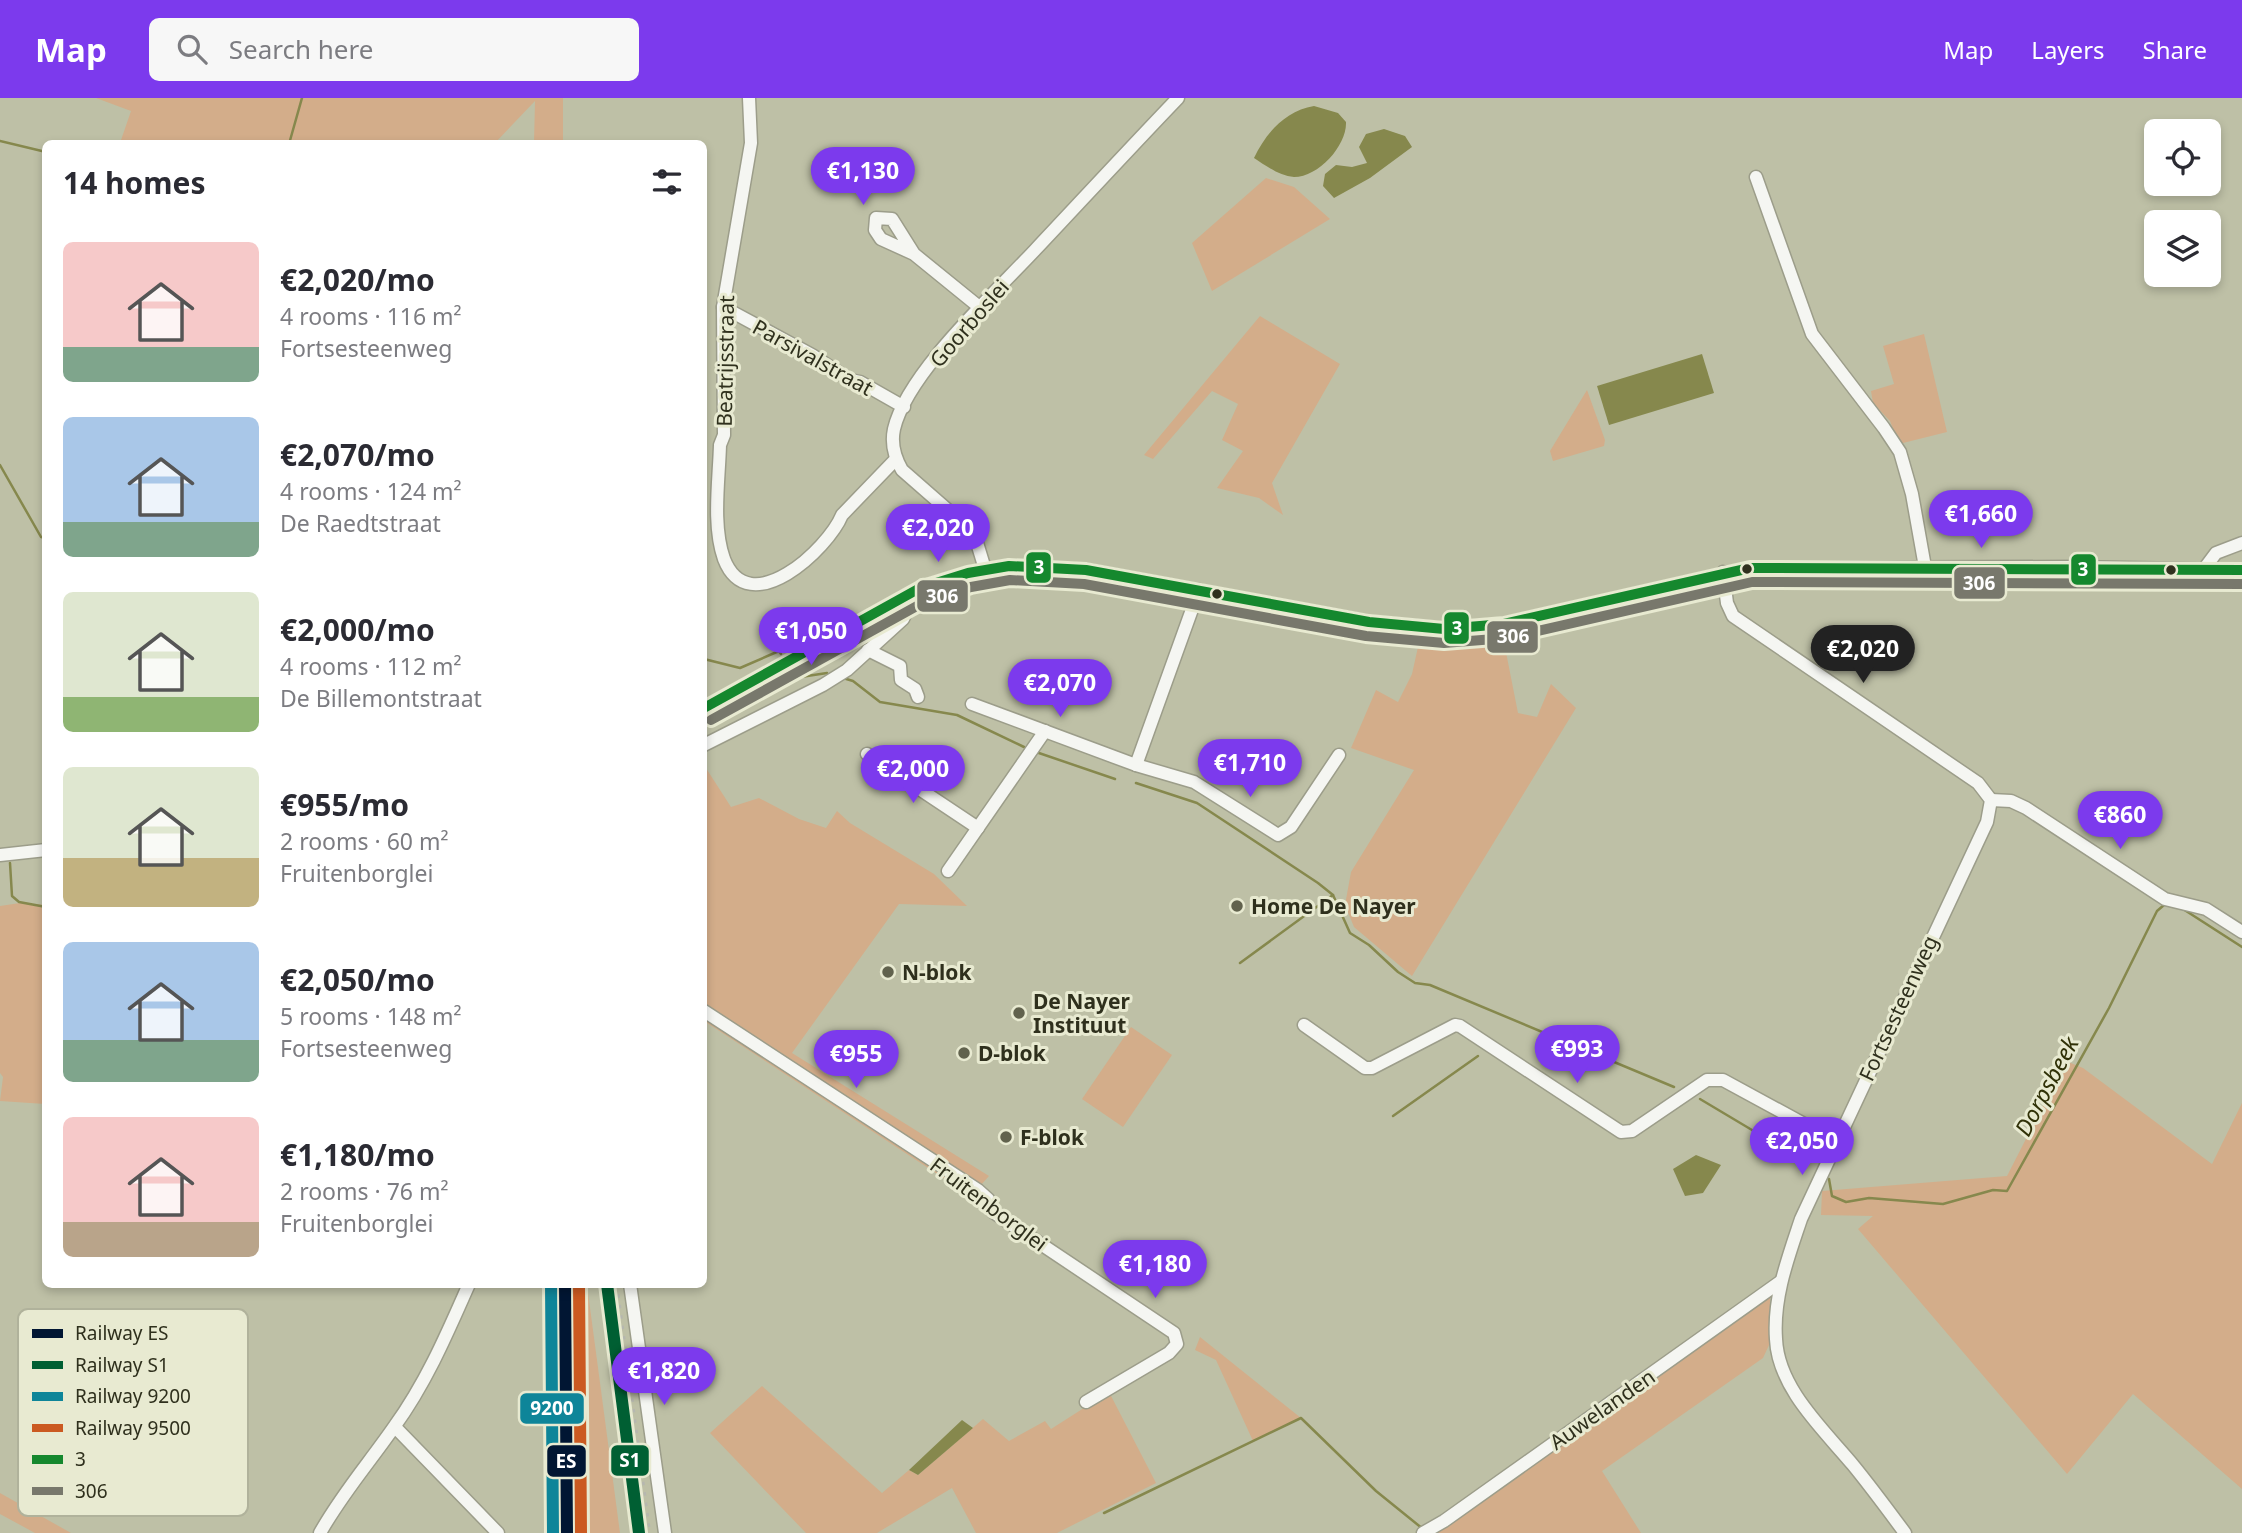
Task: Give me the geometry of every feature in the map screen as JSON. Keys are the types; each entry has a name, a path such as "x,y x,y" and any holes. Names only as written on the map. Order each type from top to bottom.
{"street":[{"name":"Beatrijsstraat","path":"749,98 751,142 723,307 724,435 720,445 719,529 725,559 737,575 760,584 784,577 803,563 838,524 842,515 896,459"},
{"name":"Goorboslei","path":"896,459 894,429 927,370 978,306 1178,98"},
{"path":"1756,177 1812,334 1900,452 1912,495 1924,567"},
{"path":"914,254 978,306"},
{"name":"Parsivalstraat","path":"723,307 812,355 820,363 850,380 860,382 904,407"},
{"path":"896,459 902,470 974,533 985,569"},
{"path":"2204,569 2216,553 2242,543"},
{"path":"707,706 903,597 933,583 985,569 1051,566 1381,624 1470,629 1504,624 1723,572 1786,566 2242,570"},
{"path":"1723,572 1727,603 1733,616 1978,783 1991,800 2011,801 2026,808 2165,899 2206,909 2242,932"},
{"path":"1136,765 1199,590"},
{"path":"707,743 823,685 903,619 907,610 903,597"},
{"path":"868,650 900,667 901,680 915,689 918,697"},
{"path":"972,704 1136,765 1194,782 1278,835 1291,827 1339,755"},
{"path":"948,871 1045,731"},
{"path":"867,754 978,828"},
{"name":"Fortsesteenweg","path":"1905,1533 1796,1394 1781,1366 1776,1340 1780,1282 1801,1219 1986,822 1991,800"},
{"path":"0,855 42,850"},
{"name":"Fruitenborglei","path":"707,1013 978,1191 988,1199 993,1212 1174,1333 1177,1344 1169,1353 1086,1402"},
{"path":"1304,1025 1366,1068 1372,1068 1455,1025 1460,1026 1621,1132 1632,1131 1706,1080 1723,1080 1837,1142"},
{"name":"Auwelanden","path":"1423,1533 1444,1521 1780,1282"},
{"path":"320,1533 338,1501 395,1427 432,1367 467,1288"},
{"path":"631,1288 665,1533"},
{"path":"395,1427 498,1533"}],"shaded area":[{"path":"96,98 563,98 563,140 534,140 535,101 498,140 121,140 131,111"},
{"path":"1314,106 1338,113 1346,122 1337,150 1322,166 1303,176 1294,177 1278,172 1254,158 1264,140 1278,124 1294,113"},
{"path":"1384,129 1405,136 1412,147 1370,178 1334,198 1323,186 1325,174 1336,165 1352,167 1367,163 1359,147 1366,134"},
{"path":"1266,178 1294,187 1330,219 1212,291 1192,243"},
{"path":"1260,316 1340,364 1272,483 1283,515 1259,498 1217,488 1243,451 1222,440 1238,404 1212,391 1153,459 1144,455"},
{"path":"1924,334 1947,432 1899,444 1890,421 1873,403 1871,391 1894,384 1883,346"},
{"path":"1702,354 1714,393 1609,425 1597,386"},
{"path":"1587,390 1605,440 1604,446 1553,461 1550,451"},
{"path":"1503,637 1518,713 1537,717 1551,684 1576,708 1412,976 1354,927 1345,905 1351,872 1414,770 1351,748 1376,690 1398,702 1412,674 1420,638 1487,641"},
{"path":"707,770 731,807 759,798 799,819 826,828 837,811 850,823 934,874 967,906 899,904 792,1053 989,1176 971,1196 707,1023"},
{"path":"20,903 42,905 42,1104 0,1101 3,1077 0,1073 0,906"},
{"path":"1131,1027 1172,1055 1123,1127 1082,1099"},
{"path":"2066,1061 2083,1068 2212,1164 2242,1103 2242,1489 2133,1394 2067,1474 1858,1229 1873,1216 1821,1215 1822,1191 2007,1176"},
{"path":"1696,1155 1721,1165 1703,1193 1685,1196 1673,1169"},
{"path":"582,1288 587,1288 620,1533 584,1533"},
{"path":"1770,1295 1770,1343 1763,1358 1602,1471 1641,1533 1434,1533 1457,1520"},
{"path":"1200,1337 1301,1418 1253,1441 1216,1360 1195,1350"},
{"path":"762,1386 882,1493 909,1470 918,1475 983,1419 1009,1441 1045,1421 1051,1429 1109,1392 1156,1483 1057,1533 976,1533 952,1488 877,1533 806,1533 710,1433"},
{"path":"962,1420 973,1428 918,1475 909,1470"},
{"path":"0,1493 18,1503 18,1516 41,1516 71,1533 35,1533 0,1514"}],"waterway":[{"path":"290,140 302,98"},
{"path":"0,141 42,151"},
{"name":"Dorpsbeek","path":"0,465 42,537"},
{"name":"Dorpsbeek","path":"707,660 740,668 779,651 781,654"},
{"name":"Dorpsbeek","path":"790,670 794,678 827,673"},
{"name":"Dorpsbeek","path":"843,678 853,681 880,702 957,715 1024,747"},
{"name":"Dorpsbeek","path":"1036,752 1115,779"},
{"name":"Dorpsbeek","path":"1136,783 1197,803 1318,883 1333,895 1350,933 1415,983 1430,985 1674,1087"},
{"path":"10,863 12,896 19,902 42,906"},
{"path":"1240,963 1333,895"},
{"name":"Dorpsbeek","path":"1829,1179 1832,1196 1846,1202 1869,1198 1943,1204 1993,1190 2007,1191 2109,1008 2157,911 2164,905"},
{"name":"Dorpsbeek","path":"2183,909 2242,947"},
{"path":"1393,1116 1478,1056"},
{"name":"Dorpsbeek","path":"1700,1099 1752,1130"},
{"path":"1104,1513 1301,1418 1376,1491 1423,1529"}],"railway":[{"path":"618,1288 650,1533"}],"rail line":[{"name":"9200","path":"551,1288 553,1533"},
{"name":"ES","path":"565,1288 567,1533"},
{"name":"9500","path":"579,1288 581,1533"},
{"name":"S1","path":"608,1288 639,1533"}],"transit line":[{"name":"3","path":"707,706 920,588 968,573 1009,566 1086,570 1369,622 1444,629 1504,624 1750,568 2242,570"},
{"name":"306","path":"711,720 926,601 971,587 1010,580 1084,584 1366,636 1444,643 1507,638 1752,582 2242,584"}],"place":[{"name":"Home De Nayer","path":"1237,906"},
{"name":"N-blok","path":"888,972"},
{"name":"De Nayer Instituut","path":"1019,1013"},
{"name":"D-blok","path":"964,1053"},
{"name":"F-blok","path":"1006,1137"}]}
